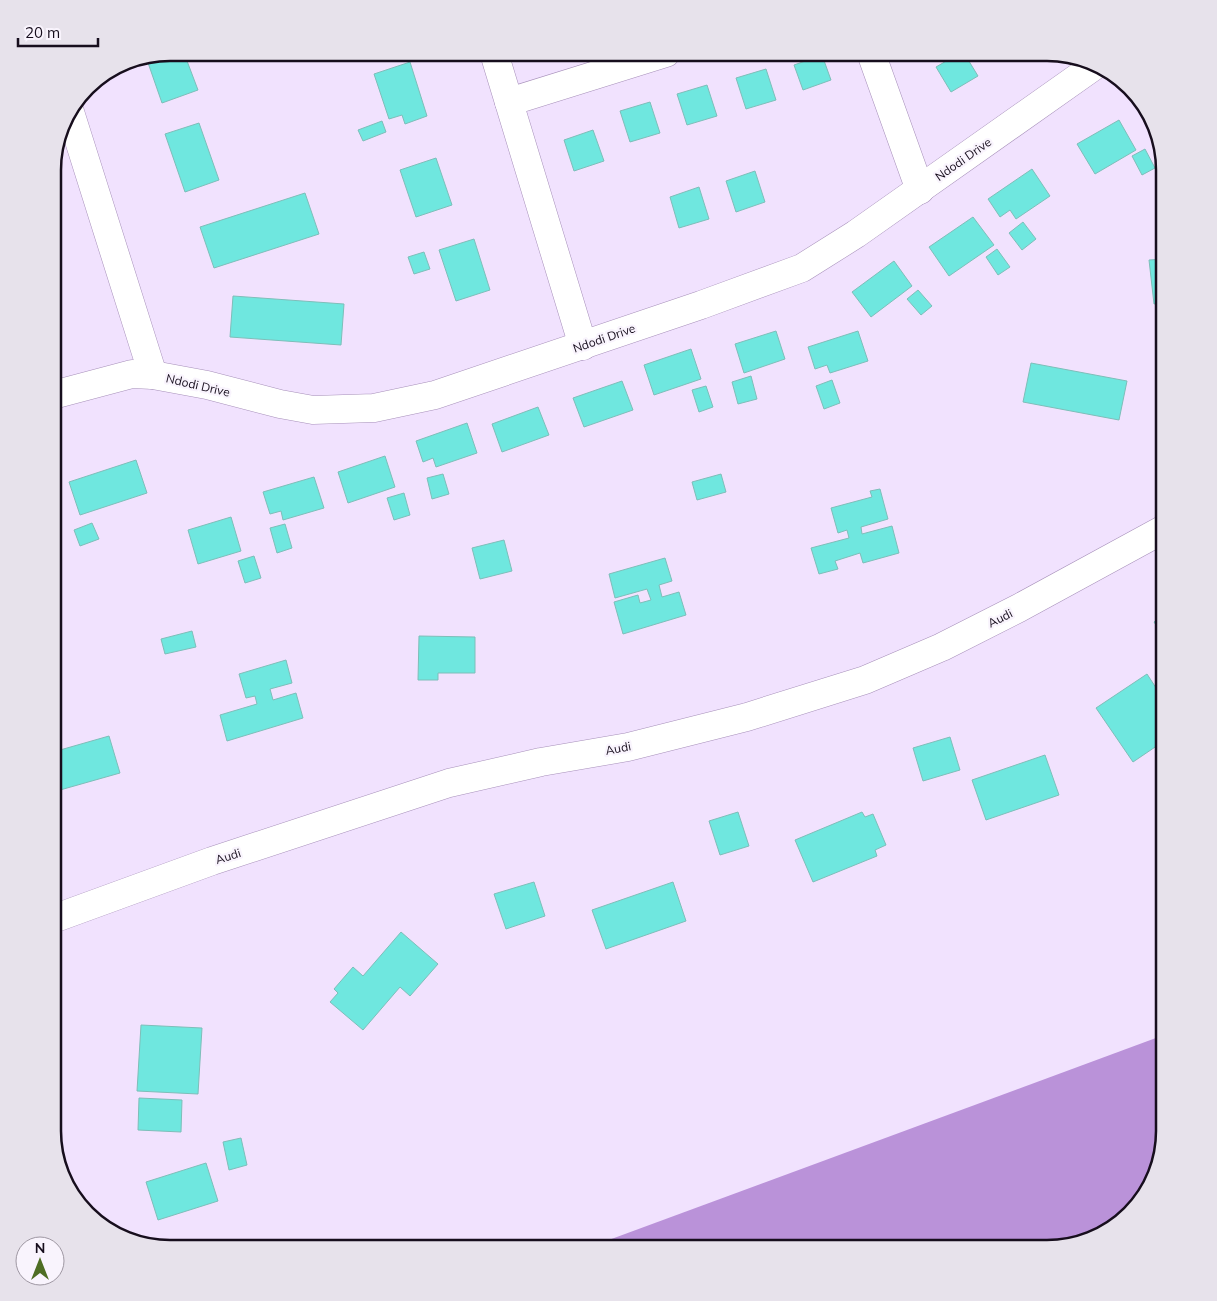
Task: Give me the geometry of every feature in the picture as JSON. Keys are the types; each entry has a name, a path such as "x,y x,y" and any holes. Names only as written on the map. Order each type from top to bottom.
{"street":[{"path":"496,61 583,346"},
{"path":"509,102 640,61"},
{"path":"874,61 920,190"},
{"name":"Ndodi Drive","path":"61,393 132,374 153,375 207,385 280,404 304,408 374,408 434,395 701,306 802,268 819,259 920,190 1088,70"},
{"path":"73,122 153,375"},
{"name":"Audi","path":"61,917 212,862 449,783 541,762 628,747 746,717 864,680 942,648 1156,533"}],"shaded area":[{"path":"1156,1038 1156,1137 1150,1165 1137,1191 1124,1208 1107,1221 1081,1234 1053,1240 609,1240"}],"building":[{"path":"187,61 198,90 162,103 148,63"},
{"path":"805,61 824,61 831,80 803,90 794,65"},
{"path":"946,61 969,61 978,76 951,92 936,67"},
{"path":"410,62 427,116 405,124 402,115 389,119 374,74"},
{"path":"766,69 776,100 746,109 736,78"},
{"path":"707,85 717,116 687,125 677,94"},
{"path":"650,102 660,133 630,142 620,111"},
{"path":"1119,120 1136,150 1095,174 1077,144"},
{"path":"382,121 386,132 363,141 358,130"},
{"path":"199,123 219,180 185,192 165,134"},
{"path":"593,130 604,161 574,171 564,140"},
{"path":"1145,149 1155,168 1142,175 1132,156"},
{"path":"436,158 452,205 416,217 400,170"},
{"path":"1032,169 1050,196 1016,219 1010,210 1000,217 988,199"},
{"path":"755,171 765,202 736,212 726,181"},
{"path":"699,187 709,219 679,228 670,197"},
{"path":"305,193 319,234 214,268 200,227"},
{"path":"973,217 994,245 949,276 929,247"},
{"path":"1023,222 1036,239 1022,250 1009,233"},
{"path":"474,239 490,290 456,301 439,250"},
{"path":"997,249 1010,267 998,275 986,257"},
{"path":"424,252 430,269 414,274 408,257"},
{"path":"1149,260 1156,260 1156,304 1154,304"},
{"path":"894,261 912,286 871,317 852,292"},
{"path":"918,290 932,306 921,315 907,299"},
{"path":"233,296 344,304 341,345 230,337"},
{"path":"776,331 785,359 744,373 735,344"},
{"path":"858,331 868,361 830,373 827,365 815,369 808,347"},
{"path":"691,349 701,379 654,395 644,365"},
{"path":"1031,363 1127,381 1119,420 1023,402"},
{"path":"751,376 757,399 738,404 732,382"},
{"path":"832,380 840,403 824,409 816,386"},
{"path":"622,381 633,410 584,427 573,398"},
{"path":"706,386 713,407 699,412 692,390"},
{"path":"538,407 549,435 502,452 492,424"},
{"path":"467,423 477,453 436,467 433,458 423,462 416,441"},
{"path":"385,456 395,487 348,503 338,472"},
{"path":"136,460 147,493 80,515 69,482"},
{"path":"443,474 449,494 432,499 427,478"},
{"path":"721,474 726,492 697,500 692,482"},
{"path":"314,477 324,508 283,520 281,511 270,514 263,492"},
{"path":"880,489 888,519 861,527 862,534 892,526 899,553 863,563 860,553 835,561 838,569 819,574 811,548 849,538 847,530 838,533 831,508 872,497 870,491"},
{"path":"404,493 410,515 394,520 387,498"},
{"path":"231,517 241,551 198,564 188,530"},
{"path":"92,523 99,539 80,546 74,530"},
{"path":"285,524 292,548 277,553 270,528"},
{"path":"504,540 512,571 480,579 472,548"},
{"path":"254,556 261,578 245,583 238,561"},
{"path":"665,558 672,581 659,585 662,597 679,592 686,615 623,634 614,602 638,595 640,603 651,600 647,589 615,598 609,574"},
{"path":"192,631 196,647 165,654 161,639"},
{"path":"419,636 475,637 475,673 438,673 438,680 418,680"},
{"path":"286,660 292,683 270,689 273,700 296,693 303,718 227,741 220,715 257,704 255,696 246,698 239,674"},
{"path":"1147,674 1156,688 1156,746 1133,762 1096,708"},
{"path":"109,736 120,773 61,790 61,750"},
{"path":"950,737 960,770 923,781 913,748"},
{"path":"1045,755 1059,795 986,820 972,780"},
{"path":"738,812 749,846 720,855 709,821"},
{"path":"862,812 865,817 873,814 886,845 875,850 877,856 813,882 795,840"},
{"path":"534,882 545,916 506,929 494,894"},
{"path":"673,882 686,921 606,949 592,910"},
{"path":"401,932 438,964 410,996 400,987 363,1030 330,1002 338,993 334,989 353,967 363,976"},
{"path":"141,1025 202,1028 198,1094 137,1091"},
{"path":"139,1098 182,1100 181,1132 138,1130"},
{"path":"241,1138 247,1165 229,1170 223,1142"},
{"path":"206,1163 218,1201 158,1220 146,1182"}]}
